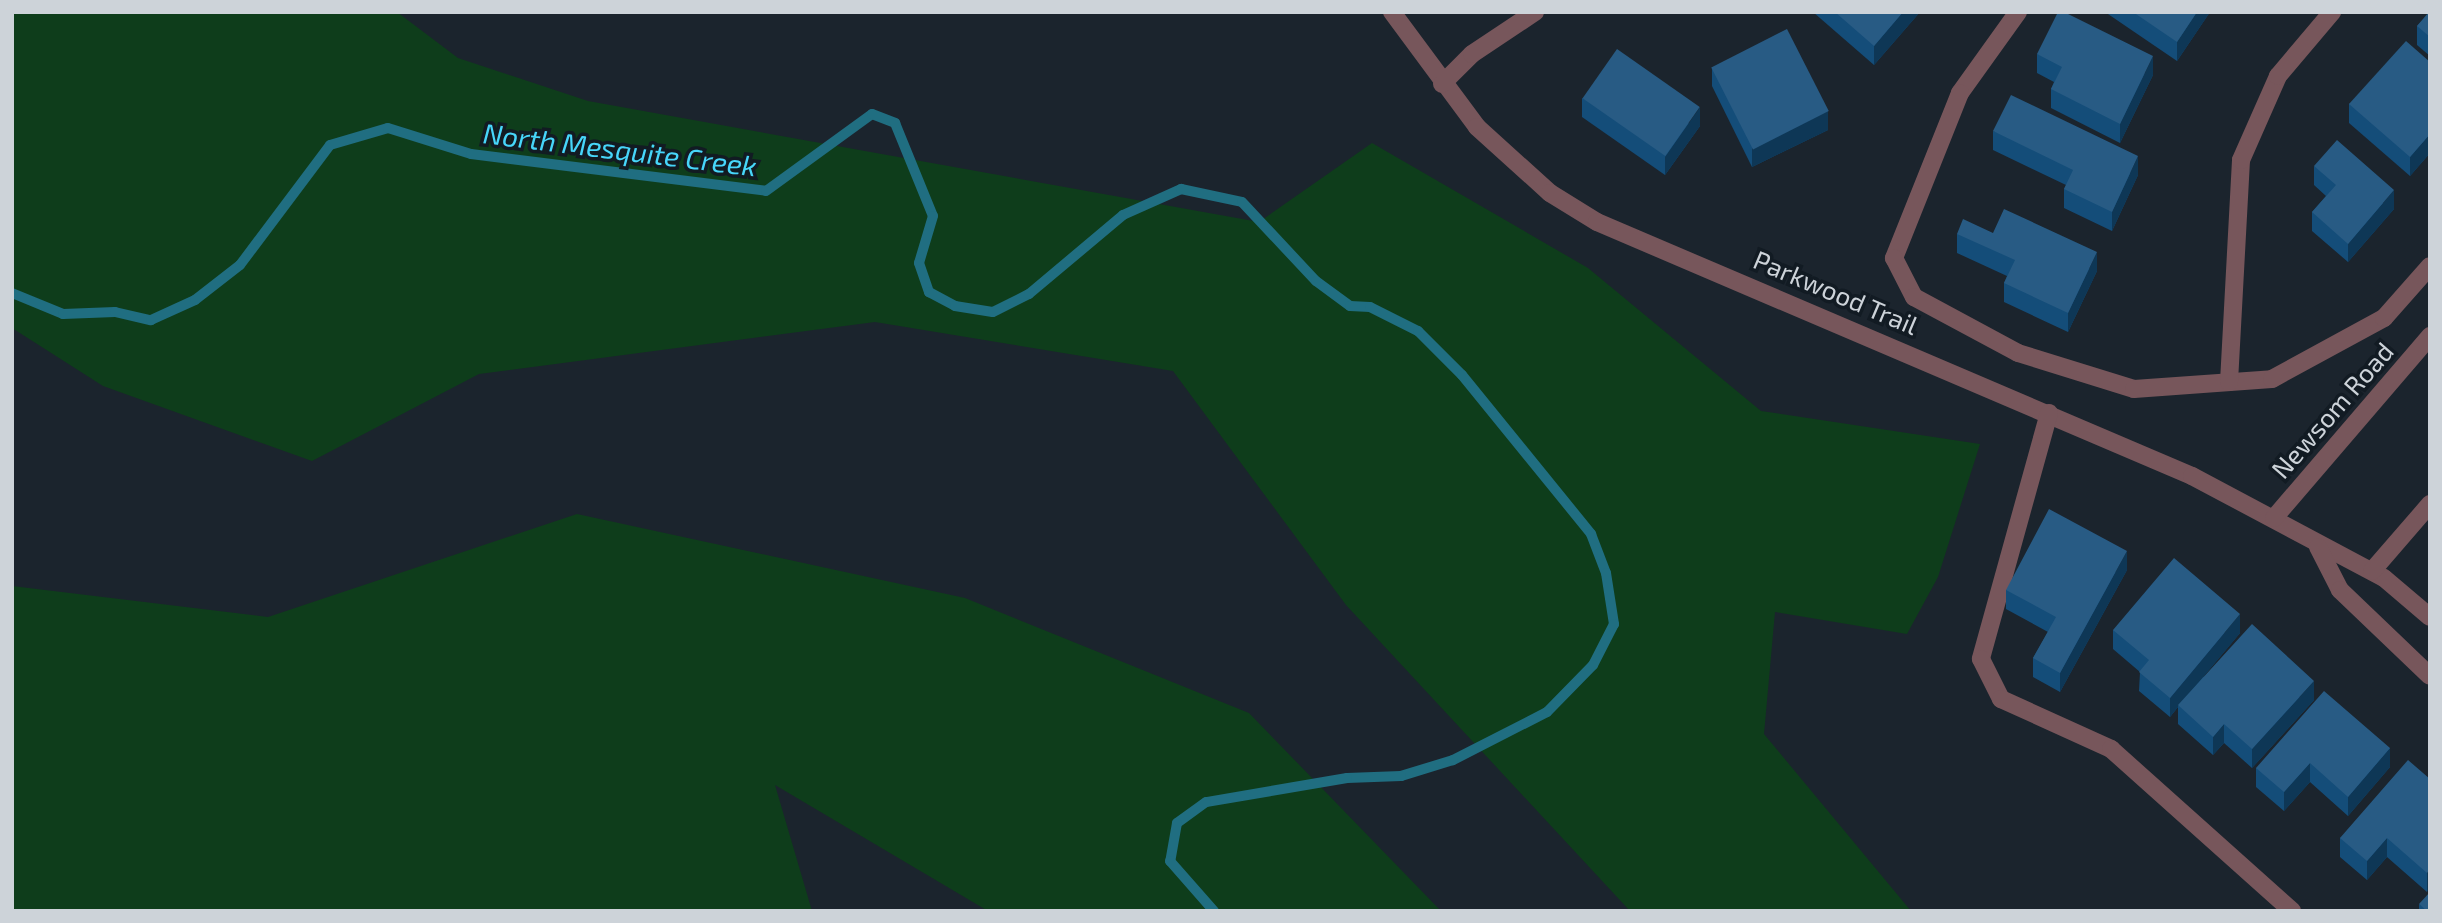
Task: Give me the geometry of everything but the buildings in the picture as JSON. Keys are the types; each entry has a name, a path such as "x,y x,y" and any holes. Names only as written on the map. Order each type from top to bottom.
{"street":[{"name":"Parkwood Trail","path":"1392,12 1442,84 1506,156 1597,222 2049,413 2274,518 2318,547 2372,571 2430,617"},
{"path":"1442,84 1472,54 1535,12"},
{"path":"2018,12 1960,93 1894,258 1914,297 2018,353 2134,388 2272,379 2384,318 2430,266"},
{"path":"2229,382 2230,304 2241,160 2253,120 2278,76 2332,12"},
{"name":"Newsom Road","path":"2274,518 2430,336"},
{"path":"2049,413 1981,659 2001,699 2111,749 2292,911"},
{"path":"2372,571 2430,504"},
{"name":"Parkwood Trail","path":"2318,547 2340,590 2430,676"}],"green space":[{"path":"12,12 397,12 458,58 588,101 1259,222 1372,143 1588,268 1761,411 1980,444 1938,577 1907,634 1775,612 1764,734 1911,911 1630,911 1346,605 1173,371 875,322 479,374 312,461 103,386 12,328"},
{"path":"577,514 965,598 1249,713 1441,911 988,911 775,785 812,911 12,911 12,586 268,617"}],"waterway":[{"name":"North Mesquite Creek","path":"12,293 63,314 115,312 151,320 195,300 240,265 330,145 388,128 471,154 766,191 872,114 895,123 933,216 919,263 929,292 955,306 993,312 1029,294 1123,215 1181,189 1242,202 1316,281 1350,306 1370,307 1418,331 1462,375 1591,534 1606,573 1614,624 1593,665 1547,712 1453,760 1401,776 1347,778 1206,802 1177,823 1170,861 1214,911"}]}
